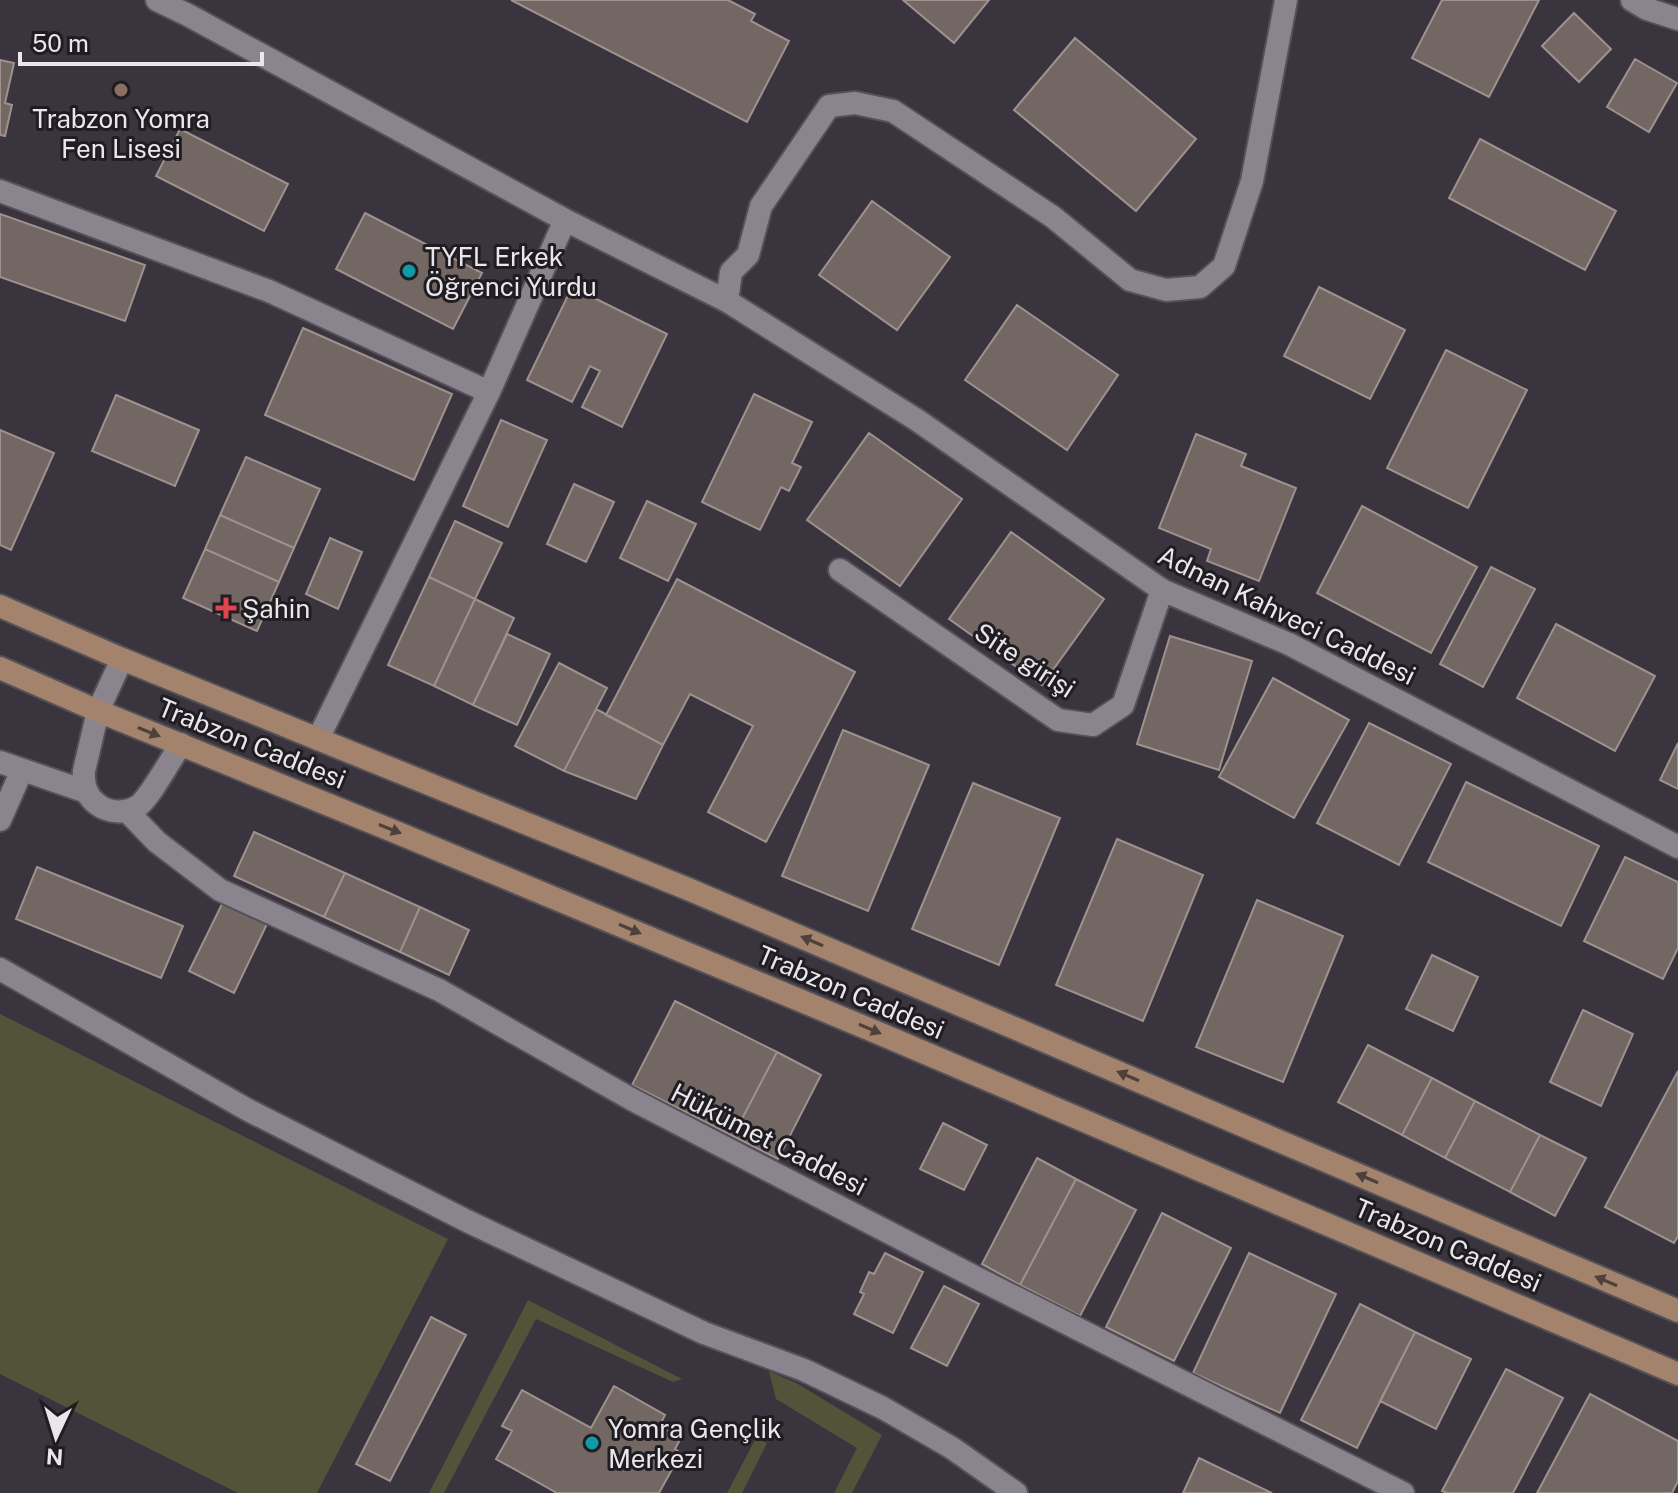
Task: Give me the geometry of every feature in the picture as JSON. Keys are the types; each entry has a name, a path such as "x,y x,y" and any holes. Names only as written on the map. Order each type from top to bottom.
{"main road":[{"name":"Trabzon Caddesi","path":"0,606 122,659 688,889 1678,1311"},
{"name":"Trabzon Caddesi","path":"0,668 876,1032 1678,1374"}],"street":[{"name":"Adnan Kahveci Caddesi","path":"157,0 565,220 727,301 917,420 1162,590 1289,644 1678,847"},
{"path":"727,301 731,272 748,255 761,206 829,106 855,103 893,111 1053,217 1130,280 1166,290 1200,287 1224,266 1252,181 1286,0"},
{"path":"1632,0 1647,9 1678,19"},
{"path":"0,191 269,291 489,392"},
{"path":"318,739 489,392 565,220"},
{"name":"Site girişi","path":"840,570 1058,720 1093,725 1123,705 1162,590"},
{"path":"87,792 83,781 84,771 98,711 122,659"},
{"path":"127,811 146,798 181,744"},
{"name":"Hükümet Caddesi","path":"0,762 87,792 103,808 127,811 157,842 220,890 439,990 633,1100 1403,1493"},
{"path":"0,820 22,770"},
{"path":"0,969 248,1110 467,1221 704,1333 804,1370 883,1408 952,1448 1016,1493"}],"green space":[{"path":"0,1014 448,1239 317,1493 238,1493 0,1374"},
{"path":"528,1300 682,1379 673,1382 536,1319 444,1493 429,1493"},
{"path":"769,1371 798,1384 882,1435 852,1493 834,1493 857,1448 776,1399"},
{"path":"756,1438 767,1443 742,1493 727,1493"}],"building":[{"path":"511,0 728,0 755,14 751,21 789,41 747,122"},
{"path":"903,0 989,0 954,43"},
{"path":"1442,0 1539,0 1489,97 1412,58"},
{"path":"1574,13 1611,49 1579,82 1542,46"},
{"path":"1075,38 1196,139 1136,211 1014,110"},
{"path":"1635,59 1677,83 1649,132 1607,107"},
{"path":"0,60 14,63 5,103 12,105 5,136 0,135"},
{"path":"180,129 288,184 264,231 156,176"},
{"path":"1480,139 1616,211 1585,270 1449,198"},
{"path":"872,201 950,257 897,330 819,275"},
{"name":"TYFL Erkek Öğrenci Yurdu","path":"365,213 482,273 453,329 336,269"},
{"path":"0,214 145,265 125,321 0,277"},
{"path":"572,287 667,334 622,427 582,407 600,371 590,366 572,402 527,380"},
{"path":"1319,287 1405,330 1370,399 1284,356"},
{"path":"1017,305 1118,375 1067,450 965,380"},
{"path":"303,328 452,394 414,480 265,415"},
{"path":"1446,350 1527,390 1468,508 1387,468"},
{"path":"754,394 812,422 792,463 801,467 789,491 781,487 760,530 702,502"},
{"path":"116,395 199,430 175,486 92,451"},
{"path":"501,420 547,440 508,527 463,506"},
{"path":"0,430 54,453 11,550 0,545"},
{"path":"869,433 962,499 900,586 807,520"},
{"path":"1196,434 1246,454 1241,466 1296,488 1259,581 1207,561 1211,549 1159,528"},
{"path":"246,457 320,489 294,548 220,515"},
{"path":"574,484 614,502 586,562 547,544"},
{"path":"647,501 696,524 668,581 620,558"},
{"path":"1362,506 1477,567 1431,653 1317,593"},
{"path":"220,515 294,548 279,582 205,549"},
{"path":"455,521 502,543 475,599 429,577"},
{"path":"1011,532 1104,599 1042,685 949,619"},
{"path":"330,538 362,552 338,609 306,594"},
{"path":"205,549 279,582 257,631 183,598"},
{"path":"1491,567 1535,589 1483,687 1440,664"},
{"path":"429,577 475,599 434,686 388,665"},
{"path":"677,579 855,672 766,842 708,812 753,726 690,694 663,745 606,715"},
{"path":"475,599 514,618 473,705 434,686"},
{"path":"1556,624 1655,676 1615,751 1517,698"},
{"path":"507,634 550,654 517,725 473,705"},
{"path":"1170,636 1252,661 1219,770 1137,744"},
{"path":"559,663 607,688 564,771 515,746"},
{"path":"1273,678 1349,720 1294,818 1219,777"},
{"path":"596,709 663,745 636,799 564,771"},
{"path":"1369,723 1451,764 1399,865 1317,823"},
{"path":"843,730 929,765 868,911 782,876"},
{"path":"1678,743 1678,789 1660,780"},
{"path":"1466,782 1599,846 1561,926 1428,862"},
{"path":"973,783 1060,818 999,965 912,929"},
{"path":"254,832 345,873 324,917 234,876"},
{"path":"1117,839 1203,875 1143,1021 1056,985"},
{"path":"1625,857 1678,882 1678,948 1663,979 1584,941"},
{"path":"37,867 183,926 161,978 16,919"},
{"path":"345,873 420,907 400,952 324,917"},
{"path":"1257,900 1343,936 1283,1082 1196,1047"},
{"path":"223,902 267,924 234,993 189,971"},
{"path":"420,907 469,930 449,975 400,952"},
{"path":"1432,955 1478,977 1453,1031 1406,1009"},
{"path":"675,1001 777,1052 733,1136 632,1085"},
{"path":"1583,1010 1633,1034 1601,1106 1550,1082"},
{"path":"1368,1045 1432,1078 1402,1135 1338,1102"},
{"path":"777,1052 821,1075 778,1159 733,1136"},
{"path":"1678,1071 1678,1236 1674,1243 1605,1207"},
{"path":"1432,1078 1475,1101 1445,1158 1402,1135"},
{"path":"1475,1101 1540,1135 1510,1192 1445,1158"},
{"path":"943,1123 987,1145 964,1190 920,1169"},
{"path":"1540,1135 1586,1158 1555,1216 1510,1192"},
{"path":"1037,1158 1076,1179 1020,1285 982,1264"},
{"path":"1076,1179 1136,1210 1080,1316 1020,1285"},
{"path":"1162,1213 1231,1248 1174,1361 1106,1327"},
{"path":"885,1253 923,1272 893,1333 854,1314 864,1294 860,1292 869,1272 874,1274"},
{"path":"1249,1253 1336,1294 1280,1413 1193,1373"},
{"path":"944,1286 979,1304 947,1366 911,1348"},
{"path":"1360,1304 1415,1332 1357,1448 1301,1420"},
{"path":"431,1317 466,1335 390,1481 356,1464"},
{"path":"1415,1332 1471,1359 1436,1429 1380,1401"},
{"path":"1506,1369 1563,1398 1513,1493 1442,1491"},
{"name":"Yomra Gençlik Merkezi","path":"614,1386 665,1415 660,1425 682,1436 675,1449 681,1453 659,1493 555,1493 496,1459 512,1431 502,1426 522,1390 591,1428"},
{"path":"1590,1394 1678,1441 1678,1481 1672,1493 1537,1493"},
{"path":"1199,1458 1272,1493 1183,1493"}],"place":[{"name":"Trabzon Yomra Fen Lisesi","path":"121,90"},
{"name":"TYFL Erkek Öğrenci Yurdu","path":"409,271"},
{"name":"Şahin","path":"226,608"},
{"name":"Yomra Gençlik Merkezi","path":"592,1443"}]}
